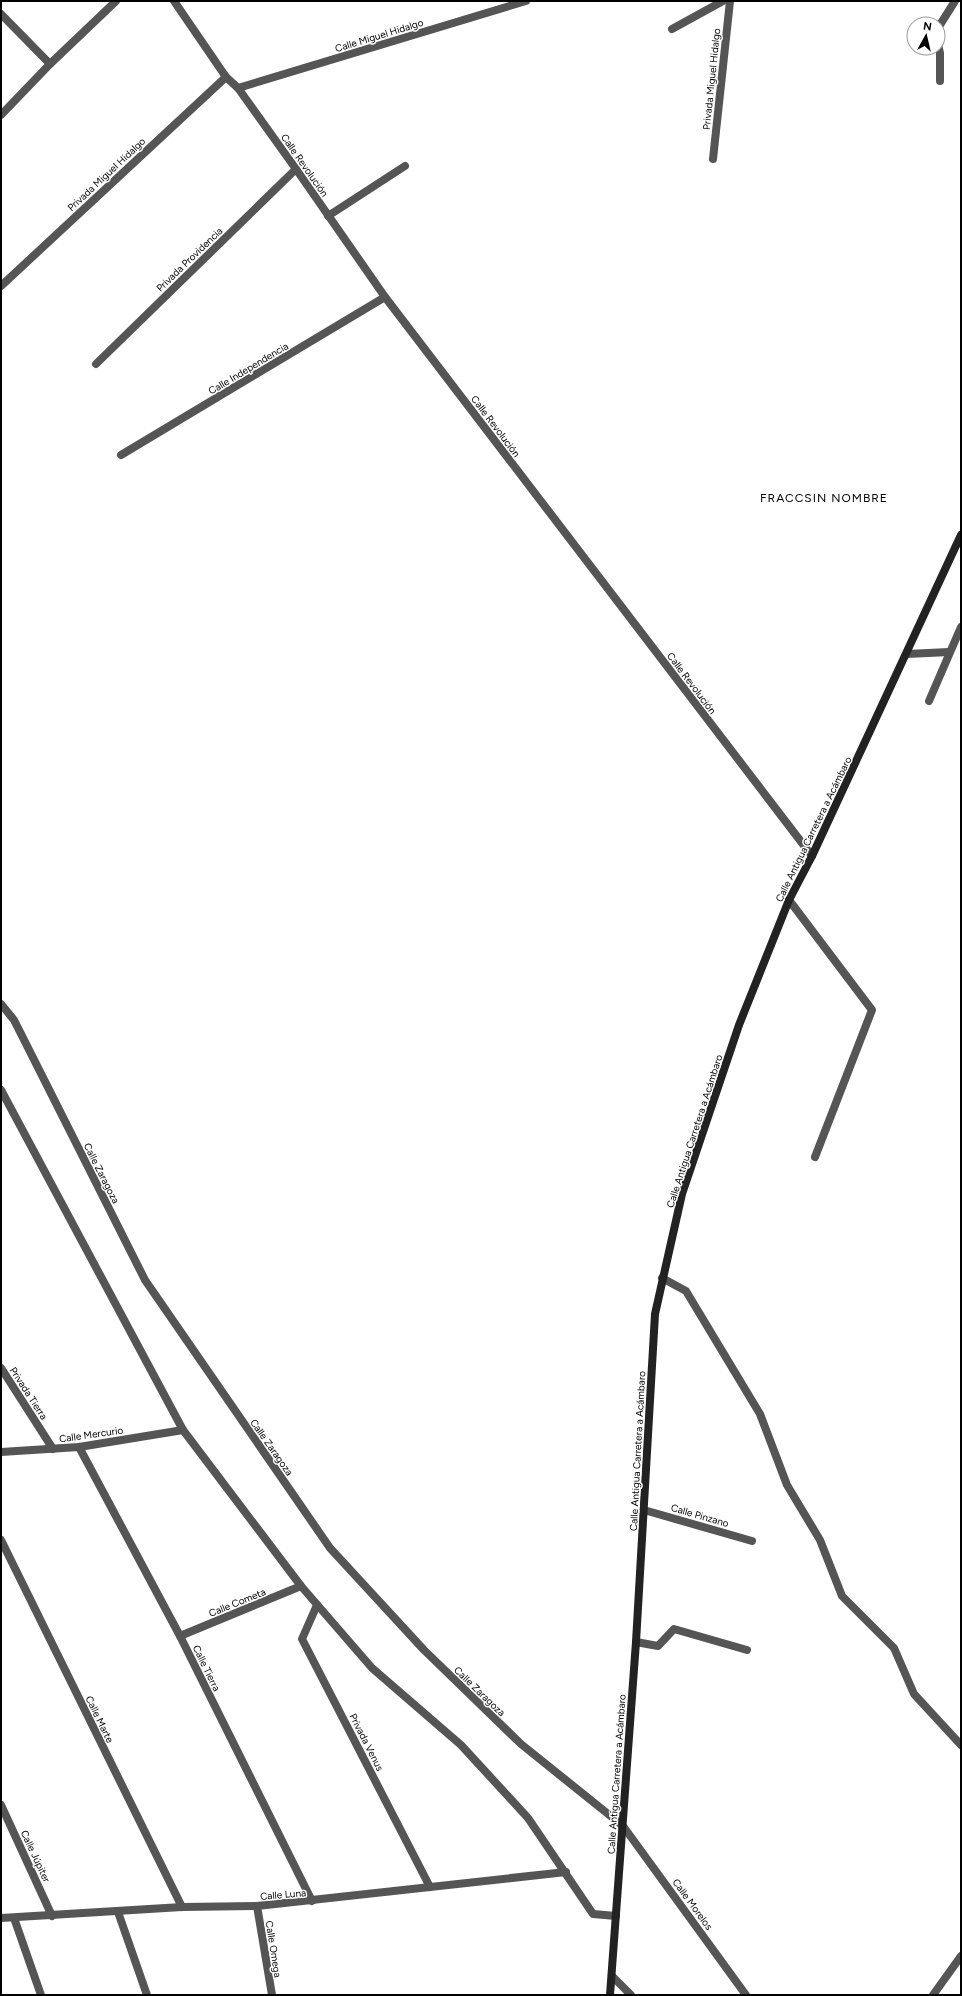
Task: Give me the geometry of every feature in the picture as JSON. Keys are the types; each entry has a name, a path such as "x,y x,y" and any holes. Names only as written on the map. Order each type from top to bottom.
{"main road":[{"name":"Calle Antigua Carretera a Acámbaro","path":"610,1995 636,1642 656,1314 662,1278 682,1194 739,1025 789,900 812,856 961,535"}],"street":[{"path":"1,115 50,64 116,1"},
{"name":"Calle Revolución","path":"174,1 226,77 238,88 296,169 385,298 812,856"},
{"name":"Calle Miguel Hidalgo","path":"238,88 526,1"},
{"path":"672,29 723,1"},
{"name":"Privada Miguel Hidalgo","path":"713,159 730,1"},
{"path":"946,16 955,1"},
{"path":"1,14 50,64"},
{"path":"940,56 940,81"},
{"name":"Privada Miguel Hidalgo","path":"1,286 226,77"},
{"path":"328,216 405,166"},
{"name":"Privada Providencia","path":"96,364 296,169"},
{"name":"Calle Independencia","path":"121,455 385,298"},
{"path":"929,701 949,652 961,628"},
{"path":"907,654 949,652"},
{"path":"789,900 872,1010 815,1157"},
{"name":"Calle Zaragoza","path":"1,1004 14,1020 145,1280 330,1548 424,1650 521,1744 623,1826"},
{"path":"1,1090 183,1430 301,1586 372,1668 461,1744 528,1818 593,1914 616,1916"},
{"path":"662,1278 686,1291 760,1414 787,1485 820,1540 842,1596 894,1648 914,1694 961,1745"},
{"name":"Privada Tierra","path":"1,1368 53,1450"},
{"name":"Calle Mercurio","path":"1,1452 53,1450 79,1447 183,1430"},
{"name":"Calle Tierra","path":"79,1447 180,1636 312,1901"},
{"name":"Calle Pinzano","path":"644,1510 752,1540"},
{"name":"Calle Marte","path":"1,1540 182,1907"},
{"name":"Calle Cometa","path":"180,1636 301,1586"},
{"name":"Privada Venus","path":"317,1605 302,1639 430,1886"},
{"path":"636,1642 658,1646 674,1629 747,1650"},
{"name":"Calle Júpiter","path":"1,1805 52,1916"},
{"name":"Calle Morelos","path":"623,1826 746,1995"},
{"name":"Calle Luna","path":"1,1918 182,1907 257,1906 566,1872"},
{"name":"Calle Omega","path":"257,1906 272,1995"},
{"path":"118,1912 147,1995"},
{"path":"14,1918 41,1995"},
{"path":"933,1995 961,1956"},
{"path":"612,1976 631,1995"}],"district":[{"name":"FRACCSIN NOMBRE","path":"824,498"}]}
